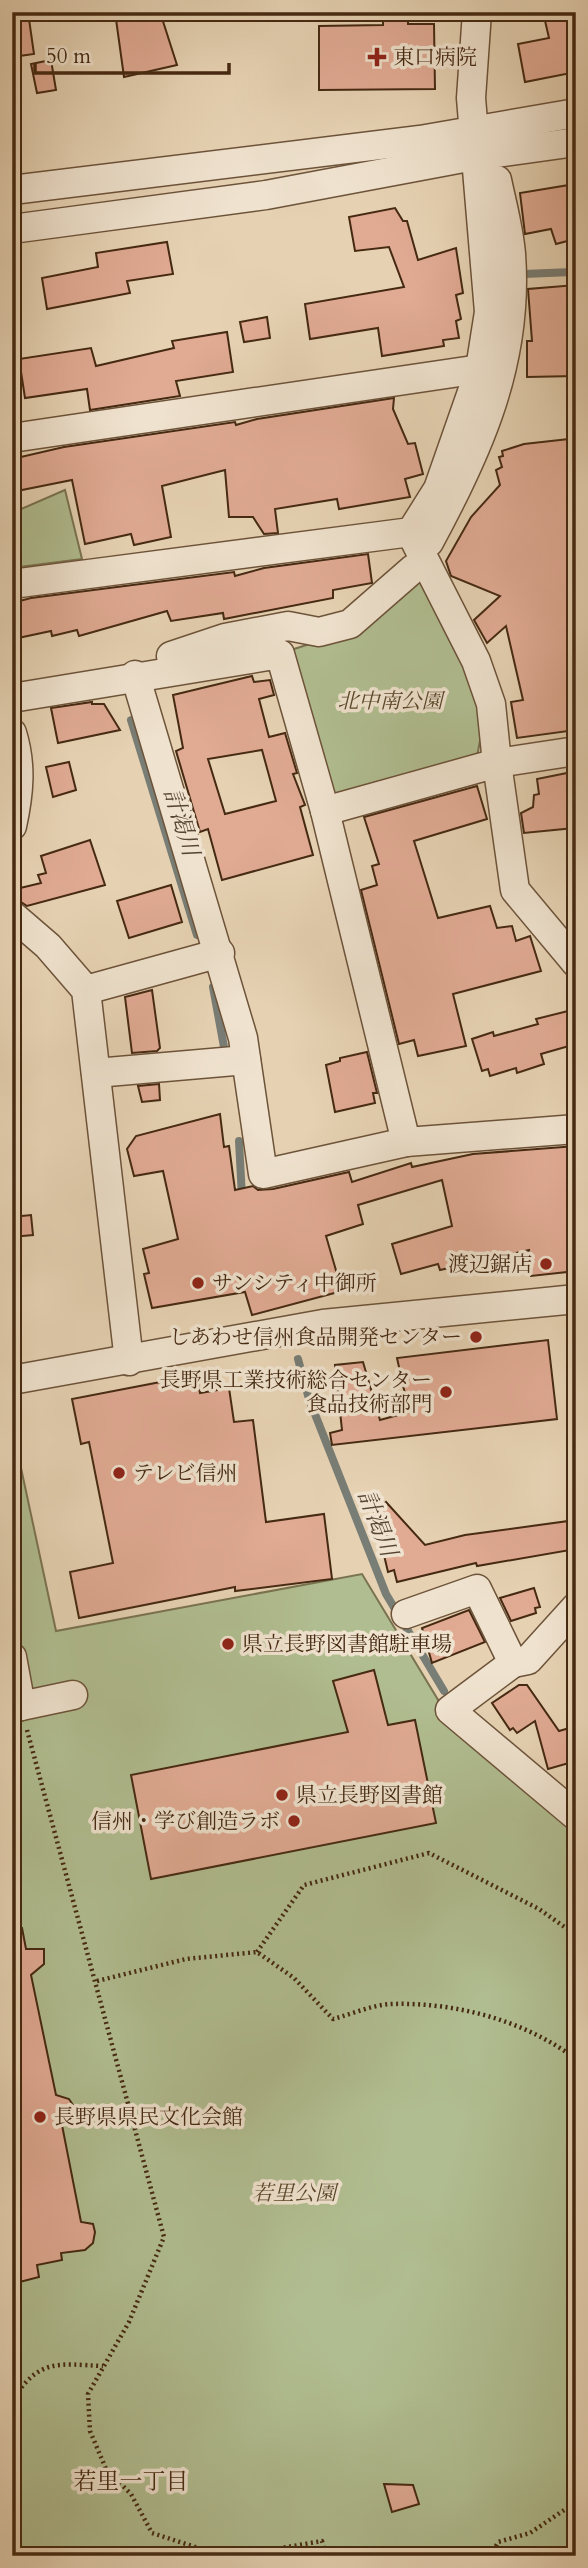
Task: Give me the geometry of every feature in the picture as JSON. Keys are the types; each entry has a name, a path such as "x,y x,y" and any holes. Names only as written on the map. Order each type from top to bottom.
{"street":[{"path":"477,12 471,99 489,312 480,369 420,537 475,660 491,704 496,763 515,890 576,962"},
{"path":"12,229 266,195 473,143 576,113"},
{"path":"12,190 420,140 473,143 576,142"},
{"path":"12,584 420,537 469,468 506,356 512,293 510,252 497,180"},
{"path":"12,438 480,369"},
{"path":"12,679 180,654 225,638 288,626 320,632 351,627 413,569"},
{"path":"12,698 135,675 280,654 325,811 406,1142"},
{"path":"135,675 220,953 246,1060 263,1174 406,1142 576,1129"},
{"path":"12,733 18,752 19,793 12,826"},
{"path":"325,811 496,763 576,751"},
{"path":"12,915 48,946 86,990 128,1361"},
{"path":"86,990 220,953"},
{"path":"96,1073 246,1060"},
{"path":"12,1380 323,1324 576,1299"},
{"path":"406,1614 477,1589 513,1663"},
{"path":"576,1608 528,1660 513,1663 450,1710 576,1816"},
{"path":"12,1657 16,1707 73,1695"}],"path":[{"path":"16,1707 97,1980 164,2237 129,2322 88,2394 90,2431 106,2469 131,2494 152,2533 223,2556"},
{"path":"257,1952 304,1885 429,1853 539,1909 576,1935"},
{"path":"97,1980 186,1959 257,1952 295,1978 333,2019 390,2004 446,2007 514,2022 576,2059"},
{"path":"12,2401 26,2379 49,2364 104,2366"},
{"path":"491,2556 498,2542 530,2533 576,2502"},
{"path":"235,2556 322,2541 326,2556"}],"green space":[{"path":"65,490 82,559 12,568 12,513"},
{"name":"北中南公園","path":"419,578 474,688 483,725 476,762 339,796 329,792 291,650 353,630"},
{"name":"若里公園","path":"12,1426 56,1631 362,1574 440,1703 576,1830 576,2556 12,2556"}],"building":[{"path":"12,12 28,12 34,54 12,57"},
{"path":"115,12 160,12 177,65 124,77"},
{"path":"543,12 576,12 576,72 525,82 518,44 549,38"},
{"name":"東口病院","path":"383,13 408,13 408,24 434,24 435,89 319,90 319,26 383,25"},
{"path":"51,60 56,90 37,93 31,64"},
{"path":"569,185 575,239 556,244 551,229 525,234 520,193"},
{"path":"395,208 403,221 407,221 418,260 456,248 463,293 456,295 461,319 456,321 459,338 443,340 444,346 382,356 378,328 310,339 305,304 404,287 389,247 355,251 349,217"},
{"path":"167,242 173,274 127,281 130,293 47,309 42,278 98,267 96,253"},
{"path":"576,285 576,376 527,377 527,341 532,341 528,289"},
{"path":"267,317 270,338 244,342 240,322"},
{"path":"227,332 233,372 176,381 180,396 90,410 87,389 25,398 19,359 91,348 96,366 174,348 172,341"},
{"path":"394,398 393,409 408,444 415,443 423,474 405,479 410,497 339,509 337,499 275,509 278,533 264,534 253,517 229,517 225,470 162,486 171,537 134,545 131,534 85,544 72,480 12,492 12,459 64,447 235,422 236,425 257,419"},
{"path":"576,439 576,730 517,738 511,702 523,700 506,626 487,643 474,620 500,596 451,576 446,561 471,517 500,485 496,470 502,467 499,457 503,456 502,451 524,444"},
{"path":"368,554 372,583 333,590 333,598 224,619 223,613 171,621 167,611 79,636 77,630 52,636 51,631 18,638 17,634 12,632 12,603 31,598 234,572 235,576 264,568"},
{"path":"252,676 254,682 270,680 274,695 259,699 269,737 285,733 297,773 293,774 305,805 300,807 313,855 222,880 208,829 200,832 176,751 183,748 173,695","holes":["262,750 276,801 225,814 208,759"]},
{"path":"92,702 104,704 120,730 58,743 51,708"},
{"path":"69,762 76,790 53,797 46,767"},
{"path":"567,773 574,828 524,833 521,813 533,807 534,795 539,794 537,779"},
{"path":"477,786 487,819 414,841 438,918 490,906 497,928 512,926 516,941 530,936 541,971 453,994 466,1046 418,1056 414,1040 399,1044 361,890 377,885 372,866 379,864 364,817"},
{"path":"90,840 105,885 27,906 18,900 16,889 41,883 38,875 46,873 41,856"},
{"path":"171,885 182,922 129,938 117,901"},
{"path":"152,990 160,1048 157,1051 132,1053 125,997"},
{"path":"576,1009 576,1044 541,1054 544,1064 517,1073 516,1068 490,1076 488,1069 482,1071 472,1039 493,1032 494,1036 538,1024 536,1019"},
{"path":"367,1052 377,1093 373,1093 375,1103 335,1112 326,1065 340,1061 340,1058"},
{"path":"159,1084 160,1100 142,1102 138,1086"},
{"path":"220,1114 224,1147 229,1146 235,1190 253,1186 258,1190 273,1189 349,1172 352,1182 411,1163 412,1167 473,1154 576,1146 576,1271 531,1276 529,1250 440,1270 438,1264 401,1274 392,1244 452,1226 442,1180 358,1205 363,1224 326,1236 342,1291 252,1315 245,1292 152,1308 144,1274 149,1273 143,1249 178,1239 163,1171 134,1176 127,1149 136,1136"},
{"path":"31,1215 33,1235 12,1237 12,1217"},
{"name":"長野県工業技術総合センター 食品技術部門","path":"548,1340 557,1419 332,1445 330,1433 342,1430 335,1365 363,1362 380,1420 409,1412 397,1358"},
{"name":"テレビ信州","path":"197,1375 200,1393 229,1388 234,1422 253,1420 266,1522 324,1514 332,1579 235,1591 235,1587 79,1618 70,1572 113,1563 89,1442 81,1444 72,1399"},
{"path":"386,1502 425,1545 465,1535 576,1520 576,1549 477,1566 476,1563 397,1582 394,1570 388,1572 383,1551 397,1547 370,1517"},
{"path":"534,1588 540,1607 535,1608 536,1613 511,1621 500,1598"},
{"path":"469,1610 485,1642 432,1663 422,1628"},
{"name":"県立長野図書館","path":"374,1670 388,1725 415,1720 436,1823 151,1879 131,1775 348,1732 333,1681"},
{"path":"519,1685 527,1685 559,1731 576,1726 576,1761 548,1769 535,1721 517,1733 513,1728 510,1730 492,1703"},
{"name":"長野県県民文化会館","path":"22,1928 26,1949 44,1949 44,1964 31,1975 56,2095 69,2099 73,2105 73,2114 61,2120 81,2222 93,2224 95,2232 93,2243 85,2250 61,2253 62,2260 37,2265 39,2277 12,2284 12,1929"},
{"path":"384,2484 413,2485 419,2504 392,2512"}],"waterway":[{"path":"524,274 572,272"},
{"name":"計渇川","path":"131,720 197,935"},
{"name":"計渇川","path":"213,987 224,1047"},
{"name":"計渇川","path":"239,1141 242,1197"},
{"name":"計渇川","path":"298,1359 309,1399 386,1594 444,1691"}],"place":[{"name":"東口病院","path":"377,57"},
{"name":"渡辺鋸店","path":"546,1264"},
{"name":"サンシティ中御所","path":"198,1283"},
{"name":"しあわせ信州食品開発センター","path":"476,1337"},
{"name":"長野県工業技術総合センター 食品技術部門","path":"446,1392"},
{"name":"テレビ信州","path":"119,1473"},
{"name":"県立長野図書館駐車場","path":"228,1644"},
{"name":"県立長野図書館","path":"282,1795"},
{"name":"信州・学び創造ラボ","path":"294,1821"},
{"name":"長野県県民文化会館","path":"40,2117"}],"district":[{"name":"若里一丁目","path":"131,2481"}]}
